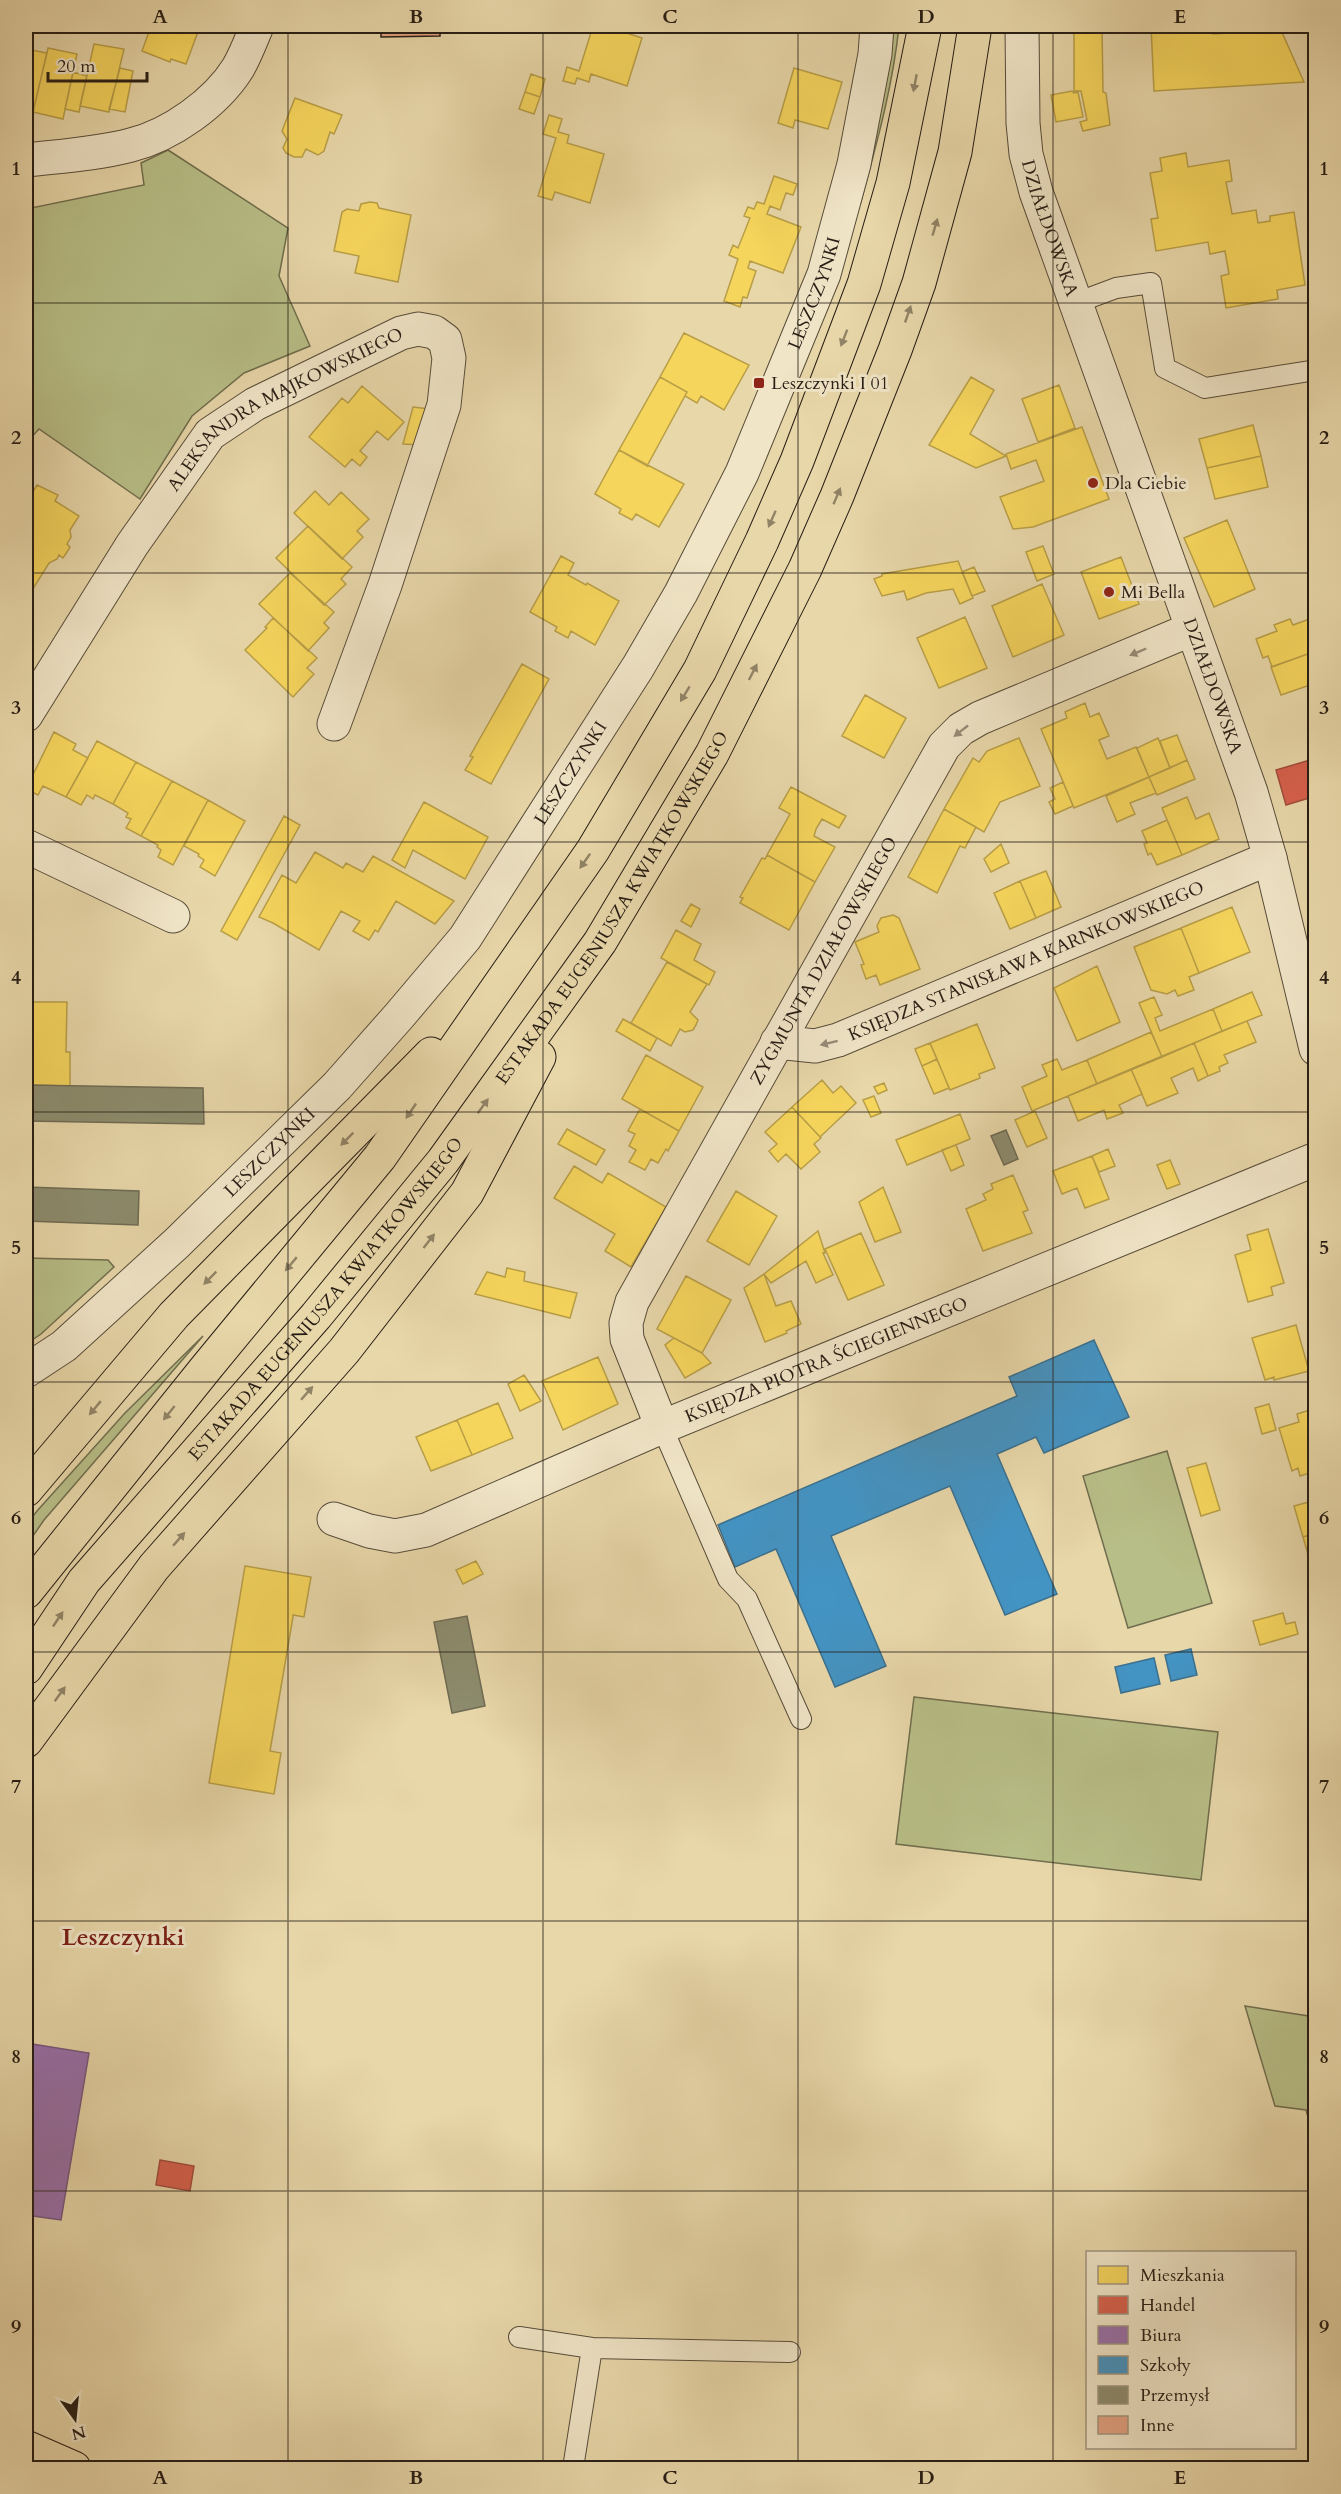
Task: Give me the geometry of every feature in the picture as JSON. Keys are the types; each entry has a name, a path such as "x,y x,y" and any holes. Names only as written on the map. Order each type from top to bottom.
{"main road":[{"path":"26,1592 380,1157 593,850 700,670 798,461 864,284 898,160 925,26"},
{"name":"ESTAKADA EUGENIUSZA KWIATKOWSKIEGO","path":"26,1668 84,1581 316,1316 443,1161 600,942 712,754 805,568 837,496 895,350 919,283 955,152 975,26"},
{"path":"26,1741 154,1567 344,1351 467,1193 600,942"},
{"path":"26,1490 174,1315 492,993"},
{"path":"26,2447 74,2469"}],"street":[{"path":"26,160 102,152 134,145 163,133 218,93 237,69 257,26"},
{"name":"LESZCZYNKI","path":"26,1371 64,1346 177,1243 337,1086 391,1025 465,938 638,667 681,593 742,473 824,273 854,164 875,54 878,26"},
{"name":"DZIAŁDOWSKA","path":"1022,26 1023,123 1026,154 1036,192 1251,792 1270,858 1316,1049"},
{"name":"ALEKSANDRA MAJKOWSKIEGO","path":"26,715 132,545 210,434 255,404 401,333 418,329 434,332 445,340 449,358 444,405 385,585 334,724"},
{"name":"ZYGMUNTA DZIAŁOWSKIEGO","path":"662,1427 627,1339 626,1323 632,1302 944,746 961,729 980,718 1192,629"},
{"path":"26,846 173,916"},
{"name":"KSIĘDZA STANISŁAWA KARNKOWSKIEGO","path":"777,1042 815,1046 838,1040 1270,858"},
{"name":"KSIĘDZA PIOTRA ŚCIEGIENNEGO","path":"334,1519 369,1531 395,1536 426,1530 662,1427 1316,1159"}],"lane":[{"path":"1076,303 1116,288 1151,283 1165,368 1205,388 1316,370"},
{"path":"662,1427 728,1579 747,1599 801,1719"},
{"path":"519,2337 592,2348 790,2352"},
{"path":"573,2469 592,2348"}],"green space":[{"path":"894,26 899,26 893,71 860,205 890,57"},
{"path":"168,150 288,228 279,276 310,346 244,373 192,416 140,499 39,429 26,443 26,257 28,255 26,209 144,185 141,163"},
{"path":"26,1258 108,1260 114,1267 41,1334 26,1344"},
{"path":"203,1336 44,1520 26,1546 26,1525 37,1511 125,1413"},
{"path":"1167,1451 1212,1603 1128,1628 1083,1476"},
{"path":"914,1697 1218,1732 1201,1880 896,1844"},
{"path":"1245,2006 1315,2017 1315,2141 1306,2110 1275,2106"}],"building: Mieszkania":[{"path":"151,26 189,26 199,29 186,64 171,59 170,62 142,51"},
{"path":"593,26 612,26 611,28 642,38 627,86 591,74 589,82 577,78 575,84 563,81 567,67 579,71"},
{"path":"1074,26 1102,26 1103,92 1106,93 1110,125 1083,131 1080,122 1087,120 1081,91 1074,91"},
{"path":"1151,26 1205,26 1213,34 1281,30 1304,82 1154,91"},
{"path":"94,44 124,49 109,112 80,106"},
{"path":"48,48 77,54 63,119 33,112"},
{"path":"26,49 47,53 33,112 26,110"},
{"path":"120,68 133,71 125,112 109,109"},
{"path":"794,68 842,82 828,129 795,120 793,128 778,123"},
{"path":"73,72 87,76 79,112 65,109"},
{"path":"531,74 545,79 540,97 525,92"},
{"path":"525,92 540,97 534,114 519,109"},
{"path":"1078,92 1083,117 1056,122 1051,95"},
{"path":"295,98 342,115 334,134 330,132 324,151 318,155 306,149 302,157 294,157 286,153 283,148 287,139 282,131"},
{"path":"549,115 562,119 558,132 569,135 567,143 604,154 590,203 555,192 552,200 538,196 556,138 543,134"},
{"path":"1186,153 1188,167 1229,160 1232,181 1226,182 1232,214 1256,210 1258,223 1270,221 1270,216 1294,212 1305,285 1277,290 1278,299 1226,308 1221,276 1229,274 1225,251 1210,254 1208,242 1156,251 1151,219 1158,218 1150,173 1162,171 1160,158"},
{"path":"774,176 797,184 793,195 786,193 780,210 770,206 767,214 801,227 783,273 750,261 748,268 756,271 747,298 743,297 740,307 724,301 738,259 729,255 733,245 738,248 750,218 744,216 748,207 754,209 757,202 764,204"},
{"path":"377,203 379,208 411,215 398,282 355,273 359,256 334,251 342,212 347,209 359,211 361,204"},
{"path":"684,333 749,365 724,410 701,396 697,403 685,396 687,392 660,377"},
{"path":"660,377 687,392 647,466 619,450"},
{"path":"971,377 994,390 970,434 1006,456 976,468 929,445"},
{"path":"1059,385 1075,428 1038,442 1022,399"},
{"path":"362,386 404,422 388,440 377,431 360,451 367,457 360,466 352,459 345,467 309,437 342,398 348,403"},
{"path":"413,407 429,409 421,445 403,444"},
{"path":"1253,425 1261,456 1207,468 1199,439"},
{"path":"1082,427 1109,499 1033,527 1013,529 1000,497 1044,481 1036,460 1011,469 1006,454"},
{"path":"619,450 684,484 659,527 636,514 632,520 619,513 621,509 595,494"},
{"path":"1261,456 1268,487 1215,499 1207,468"},
{"path":"37,485 58,495 55,501 79,516 70,530 71,537 67,544 70,547 67,552 63,558 59,555 57,559 49,563 29,595 31,601 28,605 31,608 26,617 26,503"},
{"path":"315,491 329,505 341,492 369,519 357,531 363,537 342,559 294,513"},
{"path":"1227,520 1255,589 1214,607 1184,538"},
{"path":"308,526 352,567 341,579 346,584 324,605 276,558"},
{"path":"1043,546 1054,574 1037,581 1026,552"},
{"path":"561,556 574,563 568,575 619,601 595,645 571,631 568,638 555,631 557,627 530,612"},
{"path":"1121,557 1139,604 1099,619 1081,572"},
{"path":"958,561 973,598 960,604 953,589 926,593 907,600 904,591 882,596 874,579 882,574"},
{"path":"974,567 985,591 972,596 962,572"},
{"path":"290,573 334,612 324,623 329,628 308,651 259,604"},
{"path":"1042,584 1064,635 1013,657 992,606"},
{"path":"965,617 987,668 939,688 917,638"},
{"path":"1315,617 1316,651 1272,667 1268,656 1263,658 1256,639 1277,631 1274,625 1290,619 1293,625"},
{"path":"273,618 317,658 307,668 314,674 293,697 245,650 267,628 265,627"},
{"path":"1316,651 1316,683 1281,695 1271,667"},
{"path":"522,664 549,679 491,784 465,770 473,757 470,756"},
{"path":"865,695 906,718 884,758 842,736"},
{"path":"1085,703 1090,717 1099,713 1109,736 1099,740 1107,759 1136,747 1149,777 1074,808 1041,729 1067,718 1065,712"},
{"path":"54,732 76,744 73,750 88,758 66,797 43,786 38,795 26,789"},
{"path":"1177,735 1187,760 1170,768 1160,741"},
{"path":"1019,738 1040,786 1000,802 984,832 944,809 973,758 979,762 987,751"},
{"path":"1158,738 1170,768 1149,777 1137,748"},
{"path":"97,741 136,762 113,804 95,795 93,799 87,795 81,805 66,797"},
{"path":"1187,760 1195,779 1157,795 1149,777"},
{"path":"136,762 172,781 141,836 126,828 131,819 126,817 128,813 113,804"},
{"path":"1149,777 1156,793 1130,803 1135,814 1117,822 1106,796"},
{"path":"172,781 208,800 173,865 158,857 161,850 157,847 158,845 141,836"},
{"path":"1063,782 1073,806 1055,814 1049,802 1055,799 1050,788"},
{"path":"791,787 846,816 839,828 822,819 816,829 814,836 835,847 815,882 767,855 790,814 779,808"},
{"path":"1187,797 1196,819 1209,813 1219,839 1182,855 1162,808"},
{"path":"208,800 245,821 215,876 200,867 204,860 198,856 199,854 184,846"},
{"path":"424,802 488,837 465,879 413,850 405,868 392,860"},
{"path":"944,809 976,827 965,848 960,846 937,893 908,877"},
{"path":"284,816 300,825 237,940 221,931"},
{"path":"1167,820 1182,855 1157,865 1151,853 1148,855 1144,844 1147,843 1142,831"},
{"path":"1001,844 1009,863 991,872 984,859"},
{"path":"315,852 343,868 346,863 363,872 373,856 454,901 435,924 396,901 378,932 375,930 369,940 353,931 360,921 341,911 319,950 259,917 282,875 296,883"},
{"path":"767,855 815,882 789,930 740,903 743,898 740,897 762,858 765,859"},
{"path":"1046,871 1061,907 1036,918 1020,881"},
{"path":"1020,881 1036,918 1010,929 994,893"},
{"path":"691,904 700,909 691,927 681,921"},
{"path":"1232,907 1250,952 1199,973 1181,928"},
{"path":"893,915 899,918 920,969 880,985 876,975 866,979 861,965 864,964 855,942 879,932 877,926 881,918"},
{"path":"1181,928 1199,973 1189,977 1194,990 1178,996 1175,990 1167,994 1151,990 1134,947"},
{"path":"676,930 701,944 694,960 715,972 709,985 661,958"},
{"path":"667,962 707,984 690,1012 698,1020 696,1025 693,1030 685,1032 680,1029 671,1046 631,1023"},
{"path":"1097,966 1120,1022 1077,1041 1054,988"},
{"path":"1252,992 1262,1015 1222,1031 1213,1009"},
{"path":"1154,997 1162,1015 1155,1018 1160,1031 1213,1009 1222,1031 1162,1057 1139,1003"},
{"path":"26,1002 67,1002 66,1052 70,1052 70,1086 26,1085"},
{"path":"623,1019 657,1038 650,1051 616,1031"},
{"path":"1247,1021 1256,1042 1224,1055 1228,1063 1219,1067 1220,1071 1208,1076 1194,1043"},
{"path":"977,1024 995,1068 979,1074 980,1078 950,1090 930,1043"},
{"path":"1151,1032 1162,1057 1097,1084 1087,1060"},
{"path":"930,1043 937,1059 922,1066 915,1049"},
{"path":"1194,1043 1208,1076 1198,1081 1193,1068 1171,1078 1178,1093 1147,1106 1131,1069"},
{"path":"646,1055 703,1087 679,1131 622,1099"},
{"path":"937,1059 949,1088 934,1094 922,1066"},
{"path":"1057,1059 1062,1070 1087,1060 1097,1084 1032,1111 1022,1087 1047,1076 1042,1065"},
{"path":"1131,1069 1142,1094 1119,1105 1123,1113 1107,1119 1104,1110 1078,1121 1068,1096"},
{"path":"822,1080 833,1093 841,1086 856,1103 820,1137 792,1107"},
{"path":"884,1083 887,1090 878,1094 874,1087"},
{"path":"874,1096 881,1113 871,1117 863,1100"},
{"path":"792,1107 821,1138 814,1144 820,1152 801,1169 786,1154 778,1162 769,1151 777,1144 765,1132"},
{"path":"640,1109 679,1131 658,1163 651,1159 645,1170 629,1162 636,1150 629,1146 635,1134 628,1131"},
{"path":"1035,1111 1047,1138 1027,1147 1015,1120"},
{"path":"960,1114 970,1139 907,1165 896,1140"},
{"path":"567,1129 605,1150 596,1165 558,1144"},
{"path":"956,1145 964,1165 951,1171 942,1150"},
{"path":"1108,1149 1115,1166 1099,1172 1092,1156"},
{"path":"1092,1156 1109,1199 1085,1208 1077,1188 1062,1194 1053,1171"},
{"path":"1170,1160 1180,1184 1167,1189 1157,1165"},
{"path":"574,1166 602,1183 608,1173 666,1207 631,1267 605,1251 615,1234 554,1198"},
{"path":"1013,1175 1028,1210 1023,1212 1032,1233 983,1251 966,1209 986,1200 983,1194 993,1189 991,1184"},
{"path":"883,1187 901,1232 875,1242 859,1202"},
{"path":"736,1191 777,1216 749,1265 707,1241"},
{"path":"1268,1229 1284,1283 1271,1287 1273,1295 1248,1302 1235,1255 1251,1250 1247,1235"},
{"path":"818,1231 825,1253 823,1253 833,1275 816,1283 806,1261 771,1283 764,1274"},
{"path":"861,1233 884,1285 848,1300 825,1249"},
{"path":"507,1268 525,1272 524,1281 577,1293 570,1318 475,1294 487,1272 505,1277"},
{"path":"764,1274 776,1306 791,1301 801,1324 765,1342 744,1288"},
{"path":"686,1276 731,1300 702,1353 657,1329"},
{"path":"1296,1325 1309,1371 1274,1380 1274,1377 1265,1380 1252,1338"},
{"path":"674,1338 702,1353 711,1363 685,1378 665,1345"},
{"path":"598,1357 618,1404 563,1430 542,1381"},
{"path":"524,1375 541,1401 520,1411 508,1384"},
{"path":"498,1403 513,1438 472,1455 457,1420"},
{"path":"1269,1404 1276,1430 1262,1434 1255,1408"},
{"path":"1316,1408 1316,1471 1300,1476 1298,1468 1292,1471 1279,1428 1299,1422 1297,1414"},
{"path":"457,1420 472,1455 431,1471 416,1437"},
{"path":"1206,1463 1220,1510 1201,1516 1187,1468"},
{"path":"1316,1500 1316,1533 1303,1537 1294,1506"},
{"path":"1316,1533 1316,1564 1311,1565 1303,1537"},
{"path":"476,1561 483,1574 463,1584 456,1570"},
{"path":"245,1566 311,1577 304,1617 293,1615 270,1751 281,1753 274,1794 209,1783"},
{"path":"1283,1613 1286,1624 1295,1622 1298,1634 1260,1645 1253,1621"}],"building: Handel":[{"path":"1310,760 1313,773 1316,772 1316,796 1286,805 1276,770"},
{"path":"160,2160 194,2166 190,2191 156,2185"}],"building: Biura":[{"path":"26,2043 89,2053 61,2220 26,2215"}],"building: Szkoły":[{"path":"1094,1340 1129,1417 1044,1453 1036,1437 997,1454 1057,1594 1005,1615 950,1486 831,1536 886,1666 835,1687 776,1549 735,1567 718,1525 1017,1396 1009,1377"},
{"path":"1191,1649 1197,1675 1171,1681 1165,1655"},
{"path":"1154,1658 1160,1684 1121,1693 1115,1667"}],"building: Przemysł":[{"path":"26,1085 203,1088 204,1124 26,1121"},
{"path":"1006,1130 1018,1159 1004,1165 991,1136"},
{"path":"26,1187 139,1191 138,1225 26,1221"},
{"path":"467,1616 485,1706 452,1713 434,1622"}],"building: Inne":[{"path":"381,26 440,26 440,36 381,37"}],"place":[{"name":"Leszczynki I 01","path":"759,383"},
{"name":"Dla Ciebie","path":"1093,483"},
{"name":"Mi Bella","path":"1109,592"}],"district":[{"name":"Leszczynki","path":"123,1937"}]}
